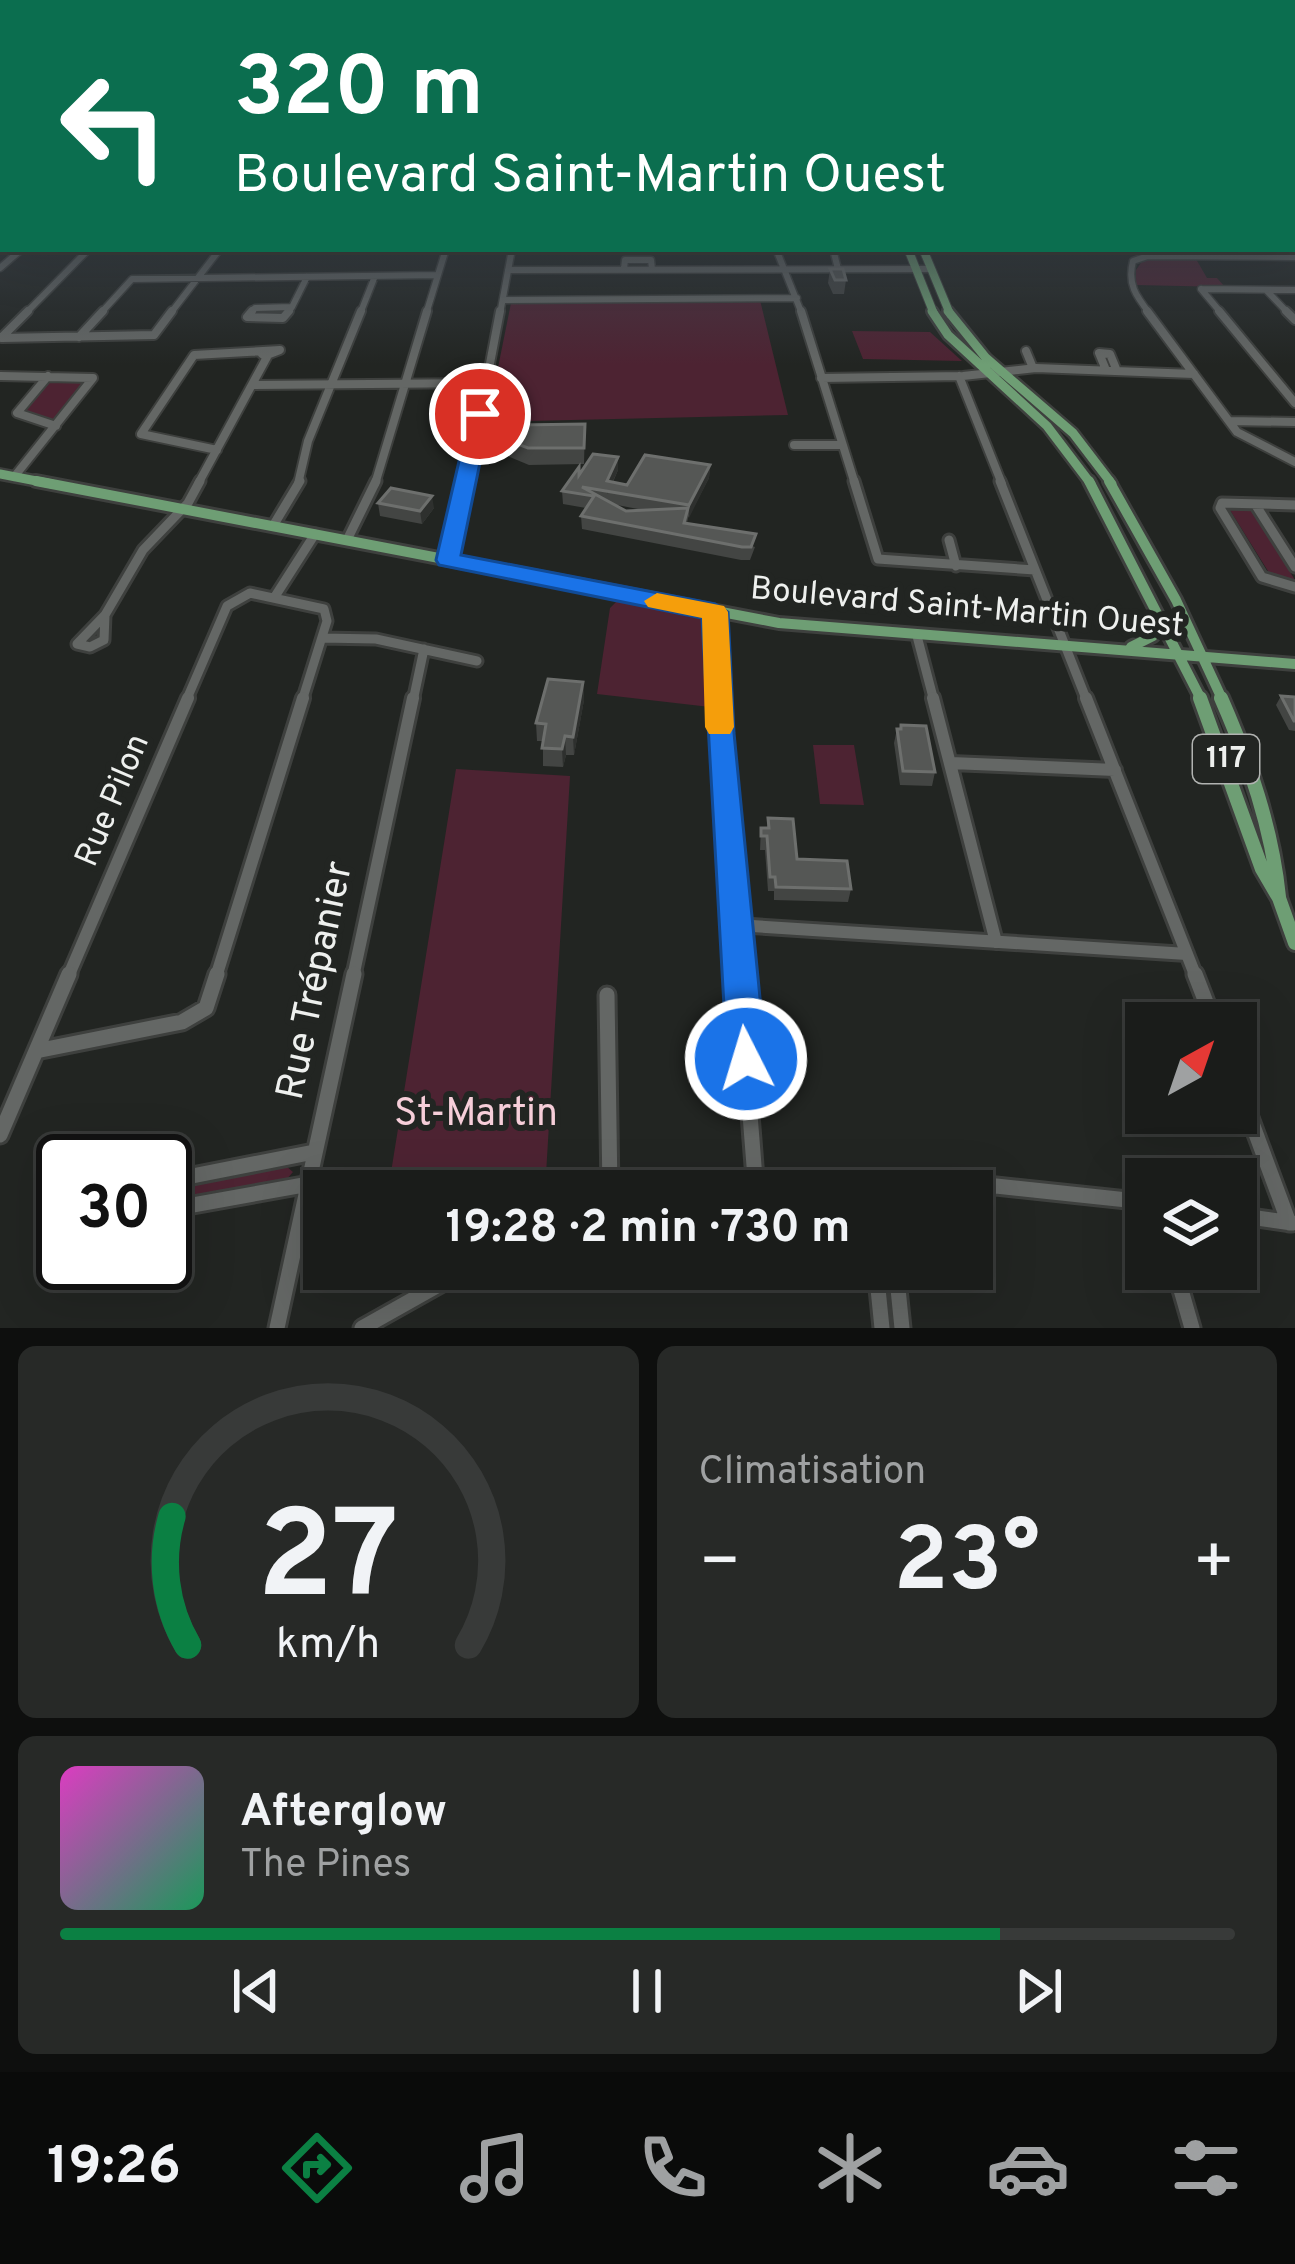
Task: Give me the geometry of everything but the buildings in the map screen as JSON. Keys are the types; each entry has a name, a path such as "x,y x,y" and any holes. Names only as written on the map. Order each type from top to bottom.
{"main road":[{"name":"117","path":"909,252 942,327 1043,422 1086,473 1220,741 1262,869 1287,899"},
{"name":"117","path":"924,252 954,321 1063,422 1105,473 1201,657 1258,792 1295,943"},
{"name":"Boulevard Saint-Martin Ouest","path":"0,474 715,612 917,636 1295,664"},
{"path":"1124,650 1150,638 1162,623"}],"street":[{"path":"1,339 85,252"},
{"path":"1,339 154,335 218,252"},
{"path":"346,540 374,488 445,252"},
{"path":"448,560 511,252"},
{"path":"777,252 797,298 878,559 1035,570"},
{"path":"834,252 838,268"},
{"path":"1295,257 1148,256 1133,261 1129,273 1132,290 1229,422 1254,444 1295,462"},
{"path":"508,270 931,269"},
{"path":"79,338 129,280 436,275"},
{"path":"273,526 300,481 308,441 375,276"},
{"path":"292,308 256,308 247,316 283,318 292,308 308,277"},
{"path":"1295,290 1201,289 1295,403"},
{"path":"1266,290 1295,320"},
{"path":"502,300 797,298"},
{"path":"1026,351 1033,368"},
{"path":"106,615 143,550 183,508 218,450 265,354 194,356 141,436 218,450"},
{"path":"821,378 959,376 1033,368 1194,374"},
{"path":"0,376 93,378 14,477"},
{"path":"48,376 17,413 56,426"},
{"path":"959,376 1206,1002"},
{"path":"252,385 486,383"},
{"path":"1229,422 1295,422"},
{"path":"794,445 842,445"},
{"path":"1295,505 1222,503 1220,508 1262,578 1295,587"},
{"path":"1255,504 1295,567"},
{"path":"36,1052 182,1022 206,1008 322,638 326,610 274,598 315,534"},
{"path":"949,540 956,566"},
{"name":"Rue Pilon","path":"0,1135 227,606 242,594 274,598"},
{"path":"715,612 754,1170"},
{"path":"917,636 996,942"},
{"path":"322,638 371,638 477,661"},
{"name":"Rue Trépanier","path":"311,1170 424,649"},
{"path":"950,763 1115,770"},
{"path":"736,925 1187,955"},
{"path":"607,995 610,1170"},
{"path":"1257,1134 1292,1223 1257,1218"},
{"path":"192,1176 314,1152"},
{"path":"192,1205 303,1185"},
{"path":"993,1186 1125,1200"},
{"name":"Rue Trépanier","path":"277,1328 303,1211"},
{"path":"362,1328 430,1290"},
{"path":"878,1290 882,1328"},
{"path":"898,1290 902,1328"},
{"path":"1180,1290 1192,1328"}],"green space":[{"path":"1196,259 1207,278 1217,278 1225,287 1136,285 1136,270 1143,260"},
{"path":"760,300 788,415 487,422 511,303"},
{"path":"852,331 930,332 962,361 863,359"},
{"path":"87,379 54,420 23,411 50,380"},
{"path":"1228,507 1250,508 1295,580 1273,579"},
{"path":"617,601 705,620 710,707 597,694 610,608"},
{"path":"813,745 854,745 864,805 820,804"},
{"name":"St-Martin","path":"456,769 570,776 546,1170 391,1170"},
{"path":"286,1166 293,1172 286,1180 192,1198 192,1184"}],"slow traffic":[{"path":"657,601 715,612 719,727"}],"route":[{"path":"480,414 448,560 715,612 746,1059"}]}
